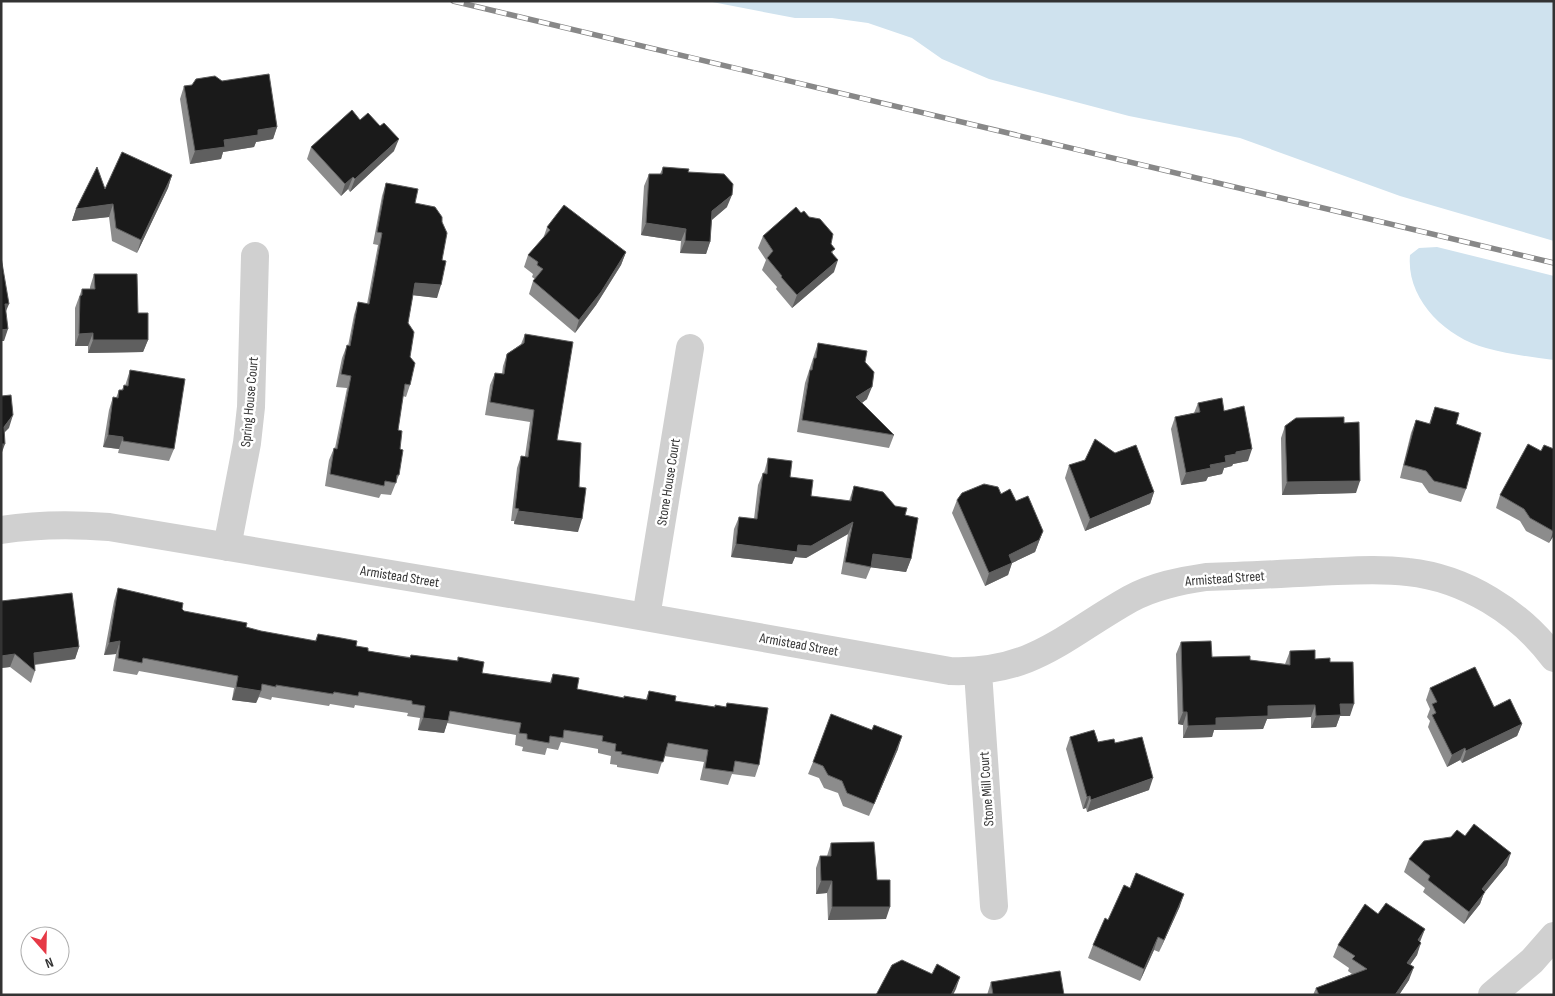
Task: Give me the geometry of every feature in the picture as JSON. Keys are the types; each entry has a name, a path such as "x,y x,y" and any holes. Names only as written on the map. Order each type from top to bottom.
{"street":[{"name":"Spring House Court","path":"227,547 252,407 255,256"},
{"name":"Stone House Court","path":"646,617 690,348"},
{"name":"Armistead Street","path":"1,530 37,525 71,524 109,527 646,617 950,671 978,672 1023,662 1048,651 1131,599 1156,587 1179,581 1206,577 1379,570 1417,573 1458,584 1504,610 1544,645 1554,658"},
{"name":"Stone Mill Court","path":"978,672 994,906"},
{"path":"1492,995 1532,961 1554,936"}],"water":[{"path":"707,1 1554,1 1554,241 1400,196 1240,138 1129,116 989,79 942,59 912,38 868,23 832,18 795,18"},
{"path":"1437,247 1554,276 1554,360 1511,354 1471,343 1456,335 1431,314 1421,301 1414,287 1410,271 1410,255 1419,248"}],"building":[{"path":"269,74 277,127 258,130 258,135 224,140 225,147 195,151 184,86 192,85 196,79 215,76 222,81"},
{"path":"352,110 360,120 368,113 380,126 384,123 399,139 355,179 353,177 345,184 311,147"},
{"path":"122,152 172,175 141,240 116,228 113,204 76,209 97,167 105,189"},
{"path":"663,167 689,169 688,172 724,174 733,184 732,195 712,211 710,242 685,241 686,229 646,223 649,174 662,174"},
{"path":"386,183 418,189 415,203 435,207 442,217 447,233 442,260 446,261 441,285 415,283 408,323 414,332 410,357 415,363 410,385 405,384 398,430 402,431 400,449 403,450 396,483 385,481 384,486 330,474 334,448 337,449 351,376 341,374 347,345 350,346 358,302 369,304 382,233 377,232"},
{"path":"564,205 626,252 601,292 579,320 533,281 543,269 537,265 538,262 528,255 550,230 547,227"},
{"path":"796,207 801,213 804,211 809,217 820,219 833,234 831,244 835,249 831,252 838,260 797,295 767,258 773,251 763,236"},
{"path":"1,257 9,304 5,304 8,329 1,330"},
{"path":"94,274 137,274 138,313 148,313 148,340 93,340 93,333 79,334 80,296 82,295 82,289 95,289"},
{"path":"525,334 573,342 557,440 581,443 579,487 586,488 582,519 518,511 519,509 515,508 521,456 528,457 534,410 490,402 495,373 504,374 507,354 524,343"},
{"path":"818,343 867,351 865,362 874,372 872,387 856,397 894,435 802,420 810,370 812,370 814,358 816,358"},
{"path":"130,370 185,379 174,449 123,441 123,437 108,435 113,397 118,398 119,390 123,390 124,385 128,386"},
{"path":"11,395 13,415 4,427 5,444 1,446 1,396"},
{"path":"1222,398 1224,411 1244,406 1252,449 1225,456 1226,462 1210,465 1211,468 1186,473 1175,417 1200,412 1198,403"},
{"path":"1435,407 1459,413 1456,424 1481,433 1466,489 1434,481 1426,471 1404,465 1416,420 1430,424"},
{"path":"1344,417 1344,423 1359,422 1360,481 1287,482 1285,426 1296,418"},
{"path":"1095,439 1115,453 1136,445 1154,492 1090,519 1069,465 1085,460"},
{"path":"1528,444 1541,451 1544,445 1554,449 1553,531 1530,518 1524,509 1500,495"},
{"path":"768,458 792,461 790,477 813,480 811,496 851,501 854,486 883,492 895,506 907,508 905,515 918,518 911,559 873,554 871,567 845,562 853,522 811,546 798,545 797,552 736,544 739,517 757,519 763,473 767,474"},
{"path":"984,484 998,487 1001,494 1010,489 1016,501 1028,496 1043,531 1039,540 1009,555 1012,563 989,573 957,500 962,493"},
{"path":"118,588 183,603 182,609 184,611 247,623 246,627 261,631 316,641 318,634 341,638 357,641 356,646 368,648 368,651 410,658 411,655 458,661 458,657 484,662 482,673 551,683 553,674 579,678 577,689 624,698 624,696 647,700 649,691 676,696 675,701 715,707 715,705 726,707 727,703 768,708 759,765 735,761 733,772 705,768 708,750 668,743 663,762 621,754 622,752 615,751 616,744 602,741 603,736 564,730 563,738 550,736 549,743 527,739 527,734 519,733 521,723 450,711 448,721 423,718 425,706 412,704 412,701 359,692 358,696 334,692 333,694 262,684 261,691 236,687 238,676 143,658 142,663 118,658 120,641 109,643"},
{"path":"72,593 79,647 34,653 35,671 15,654 1,656 1,601"},
{"path":"1211,641 1212,657 1250,656 1250,660 1290,665 1290,651 1315,650 1315,659 1330,658 1330,662 1353,662 1354,704 1340,704 1341,715 1316,716 1315,705 1268,706 1268,716 1216,718 1216,725 1188,726 1187,712 1183,712 1181,642"},
{"path":"1475,667 1494,707 1510,699 1522,724 1466,751 1465,748 1452,755 1432,715 1436,713 1432,704 1437,702 1430,688"},
{"path":"831,714 872,730 874,725 902,736 874,804 847,793 842,781 828,775 823,766 813,762"},
{"path":"1094,730 1098,742 1114,739 1115,743 1142,737 1153,778 1091,800 1090,796 1087,797 1070,737"},
{"path":"1474,824 1511,853 1482,889 1485,892 1469,912 1428,880 1430,876 1409,859 1424,841 1451,837 1457,830 1465,836"},
{"path":"874,842 877,880 890,880 890,907 832,907 832,881 821,881 820,856 831,856 831,843"},
{"path":"1136,873 1184,894 1164,940 1158,937 1144,969 1093,945 1105,918 1108,920 1124,885 1130,888"},
{"path":"1386,903 1425,929 1418,940 1421,943 1407,963 1414,967 1395,995 1319,995 1316,988 1367,969 1352,959 1355,956 1338,945 1365,904 1378,914"},
{"path":"902,960 932,974 937,964 960,977 951,995 876,995 892,965"},
{"path":"1060,971 1064,995 993,995 991,982"}],"railway":[{"path":"453,1 1554,263"}]}
